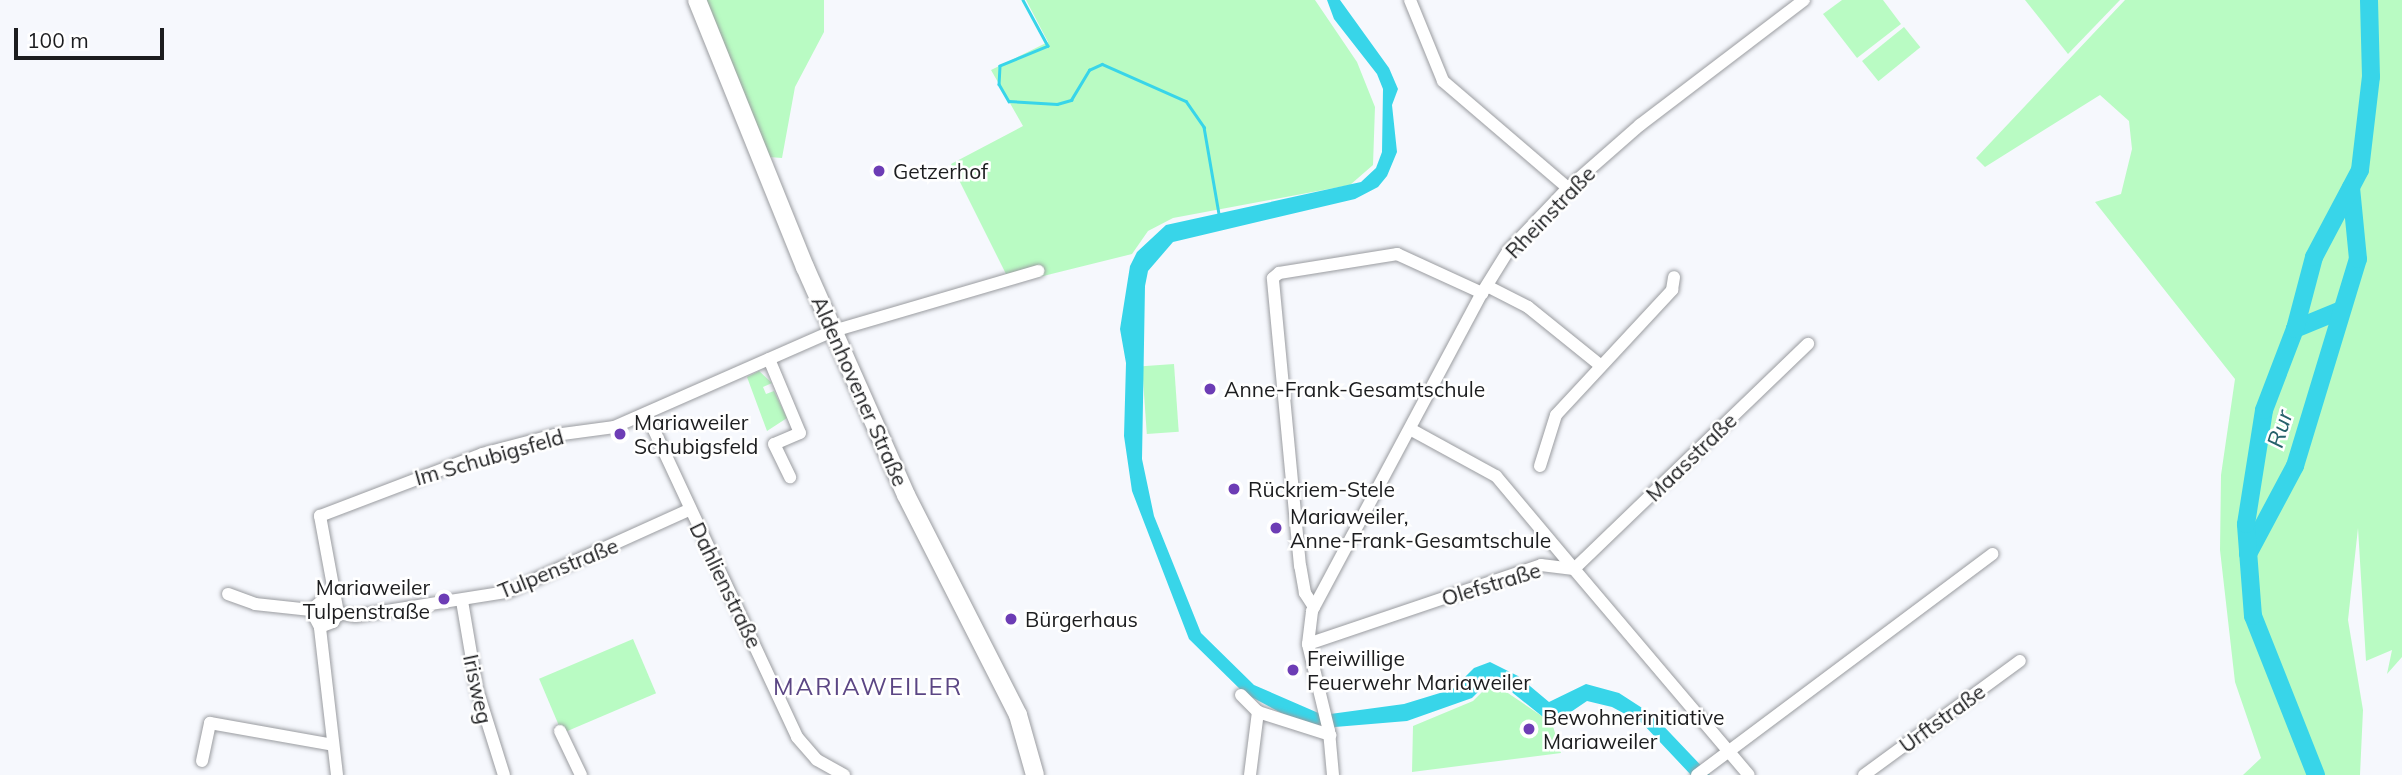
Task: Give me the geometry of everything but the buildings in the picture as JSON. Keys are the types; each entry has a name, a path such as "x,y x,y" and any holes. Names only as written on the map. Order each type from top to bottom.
{"main road":[{"name":"Aldenhovener Straße","path":"697,0 833,331 906,495 1018,715 1035,775"}],"street":[{"path":"1410,0 1443,81 1568,188"},
{"name":"Rheinstraße","path":"1308,644 1314,607 1484,290 1508,251 1568,188 1640,125 1804,0"},
{"path":"1314,607 1305,593 1300,566 1273,278 1279,273 1397,254 1528,307 1600,365"},
{"name":"Im Schubigsfeld","path":"334,591 320,516 336,507 482,454 555,435 602,430 647,415 833,331 1038,271"},
{"path":"1540,466 1556,415 1672,290 1674,277"},
{"name":"Maasstraße","path":"1574,569 1808,344"},
{"path":"769,359 800,433 774,444 790,477"},
{"name":"Dahlienstraße","path":"647,415 797,737 817,760 844,775"},
{"path":"1410,429 1496,476 1749,775"},
{"name":"Tulpenstraße","path":"338,613 355,616 507,592 689,510"},
{"path":"1702,772 1992,554"},
{"name":"Olefstraße","path":"1308,644 1541,565 1574,569"},
{"path":"228,594 255,604 311,610 334,591 338,613 333,622 320,627"},
{"name":"Irisweg","path":"462,601 477,689 504,775"},
{"path":"311,610 320,627 337,775"},
{"path":"1308,644 1330,733 1333,775"},
{"name":"Urftstraße","path":"1864,775 2020,661"},
{"path":"1241,695 1258,712 1330,733"},
{"path":"1250,775 1258,712"},
{"path":"202,761 210,723 333,745"},
{"path":"560,731 581,775"}],"green space":[{"path":"705,0 824,0 824,32 795,87 782,158 769,157"},
{"path":"1026,0 1315,0 1357,62 1375,107 1373,165 1350,185 1173,218 1148,231 1132,254 1011,284 951,164 1023,126 991,70 1048,42"},
{"path":"1842,0 1883,0 1901,24 1857,58 1823,14"},
{"path":"2025,0 2120,0 2068,54"},
{"path":"2125,0 2402,0 2402,657 2387,674 2392,650 2366,661 2358,528 2348,620 2363,710 2360,775 2243,775 2261,758 2235,682 2220,550 2221,475 2235,379 2095,202 2121,194 2132,149 2129,121 2100,95 1985,167 1976,158"},
{"path":"1904,27 1920,47 1878,81 1862,61"},
{"path":"1174,364 1179,432 1147,434 1142,366"},
{"path":"759,371 772,383 763,387 766,394 774,391 787,418 767,431 747,377"},
{"path":"633,639 656,693 562,733 539,679"},
{"path":"1499,687 1552,723 1561,753 1412,772 1413,726 1473,701 1485,689"}],"water":[{"path":"1327,0 1340,0 1389,68 1398,89 1392,105 1397,152 1387,176 1378,187 1355,199 1173,242 1148,271 1145,286 1142,459 1154,516 1201,633 1254,685 1323,715 1404,704 1453,689 1474,668 1490,662 1518,676 1549,702 1586,684 1619,693 1653,715 1710,775 1691,775 1642,723 1612,707 1587,701 1559,720 1543,717 1493,677 1472,698 1407,721 1311,729 1244,693 1189,639 1132,491 1124,436 1126,363 1120,329 1130,266 1137,252 1166,225 1361,182 1376,168 1382,152 1383,89 1377,74 1334,19"}],"waterway":[{"path":"1023,0 1048,46 1000,66 999,84 1009,101 1057,104 1071,100 1089,70 1102,64 1186,101 1204,127 1219,214"},
{"name":"Rur","path":"2316,775 2253,616 2246,524 2264,410 2295,329 2314,257 2360,170 2371,77 2369,0"},
{"name":"Rur","path":"2248,554 2295,466 2358,259 2351,187"},
{"name":"Rur","path":"2295,329 2341,310"}],"place":[{"name":"Getzerhof","path":"879,171"},
{"name":"Anne-Frank-Gesamtschule","path":"1210,389"},
{"name":"Mariaweiler Schubigsfeld","path":"620,434"},
{"name":"Rückriem-Stele","path":"1234,489"},
{"name":"Mariaweiler, Anne-Frank-Gesamtschule","path":"1276,528"},
{"name":"Mariaweiler Tulpenstraße","path":"444,599"},
{"name":"Bürgerhaus","path":"1011,619"},
{"name":"Freiwillige Feuerwehr Mariaweiler","path":"1293,670"},
{"name":"Bewohnerinitiative Mariaweiler","path":"1529,729"}],"district":[{"name":"MARIAWEILER","path":"868,687"}]}
